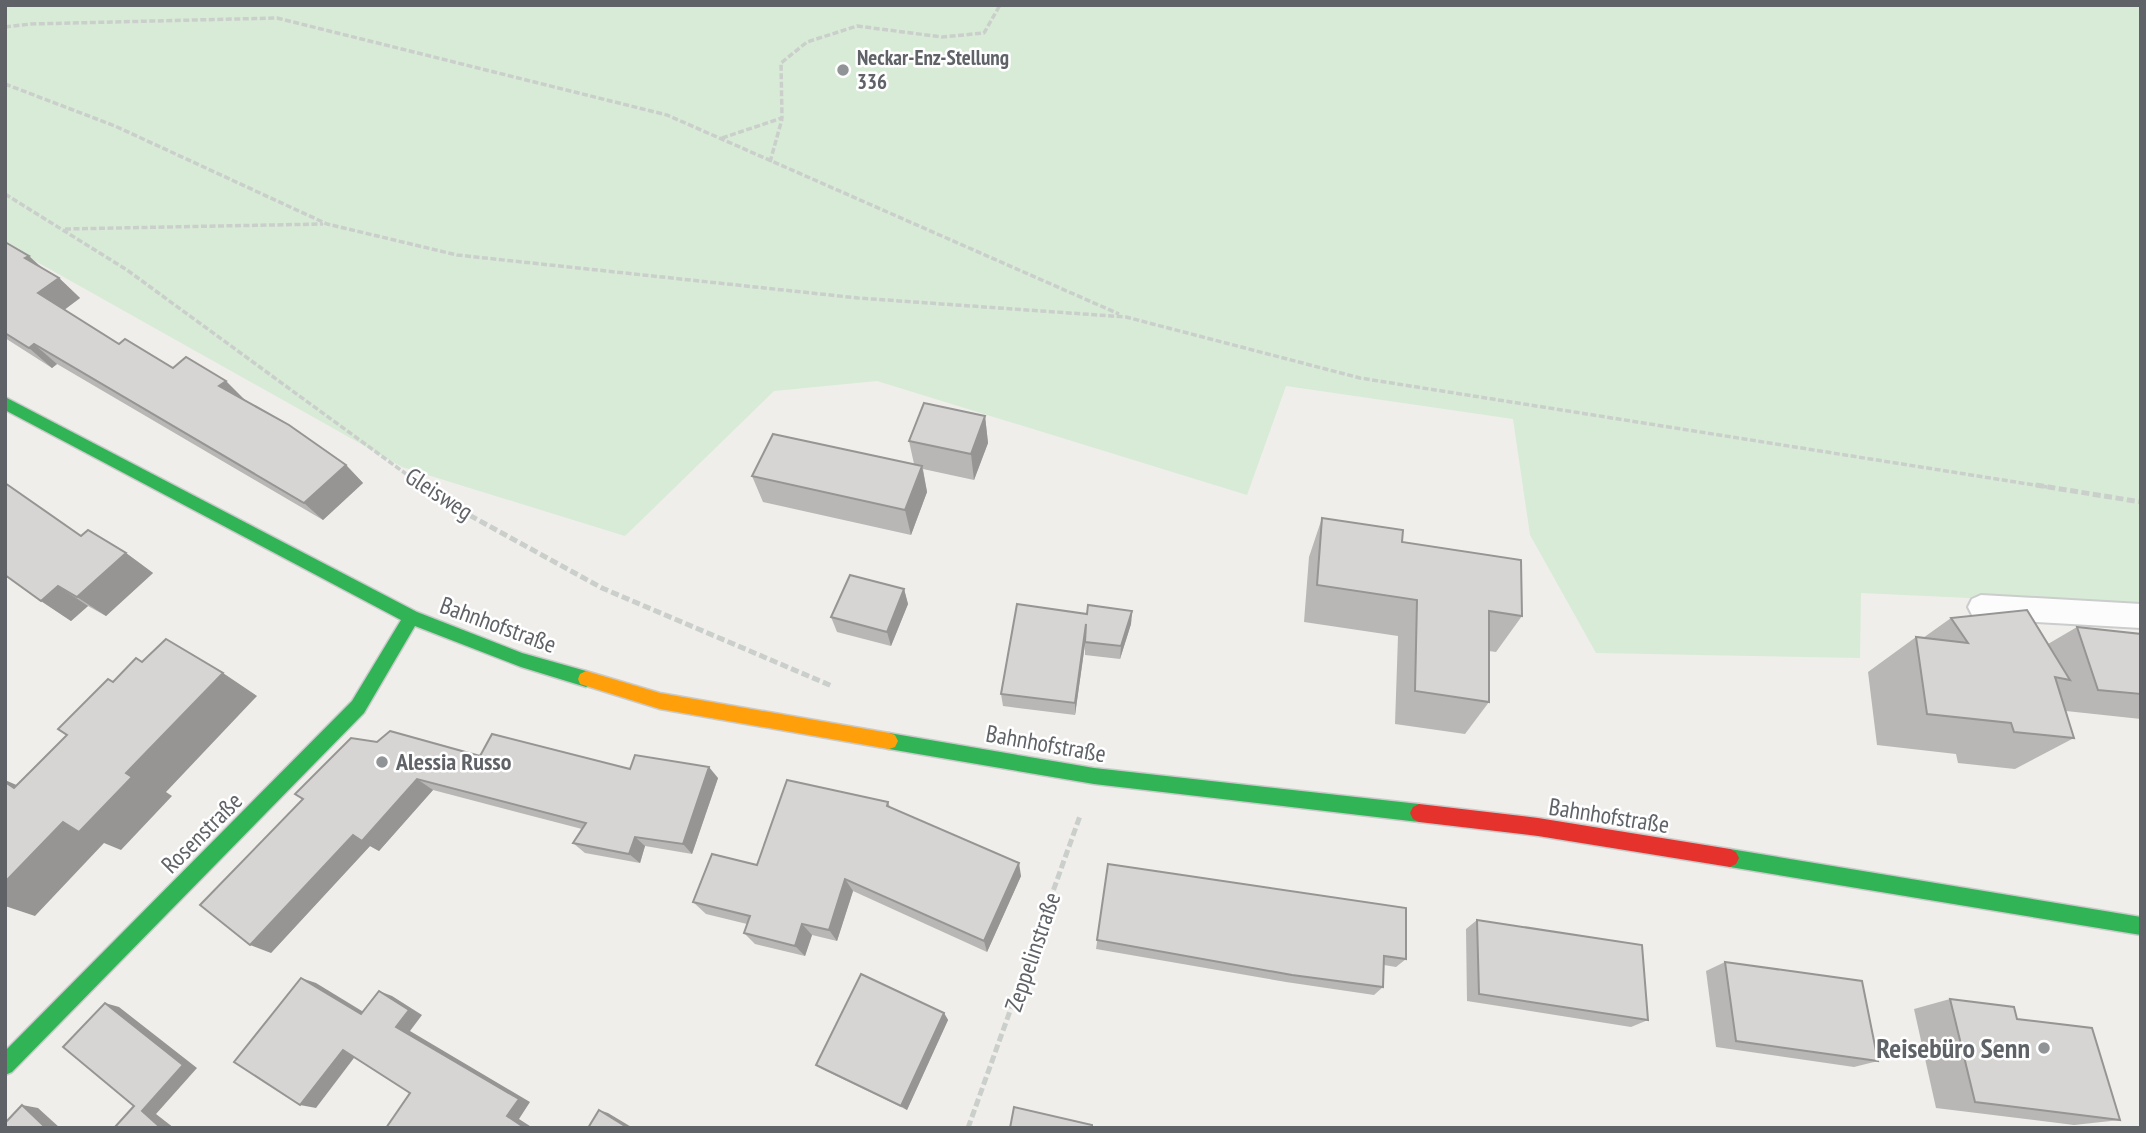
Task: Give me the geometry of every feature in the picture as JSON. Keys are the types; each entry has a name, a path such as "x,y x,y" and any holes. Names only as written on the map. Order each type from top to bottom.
{"street":[{"name":"Bahnhofstraße","path":"5,403 411,617 521,660 660,701 1094,776 1538,827 2141,926"},
{"name":"Rosenstraße","path":"5,1065 358,707 411,617"}],"lane":[{"path":"1981,607 2141,616"}],"path":[{"path":"771,162 782,118 781,63 807,42 857,26 942,37 984,33 1000,5"},
{"path":"5,27 31,24 277,18 667,115 1126,317 1360,378 2141,502"},
{"path":"5,83 115,126 327,223 457,255 858,298 1126,317"},
{"path":"721,138 782,118"},
{"name":"Gleisweg","path":"5,194 127,270 440,499 602,588 836,687"},
{"path":"63,229 327,223"},
{"name":"Zeppelinstraße","path":"968,1128 1015,1003 1094,776"}],"green space":[{"path":"5,5 2141,5 2141,606 1861,593 1860,658 1596,653 1530,535 1513,419 1286,386 1247,495 877,381 774,391 625,536 402,467 5,244"}],"building":[{"path":"5,242 29,256 25,258 59,278 38,293 119,344 125,339 173,368 186,357 226,381 219,386 289,425 346,465 304,503 34,344 29,348 5,333"},
{"path":"924,403 985,416 971,454 909,441"},
{"path":"773,434 922,466 905,510 752,476"},
{"path":"5,483 81,536 88,530 126,553 77,597 58,586 41,601 5,575"},
{"path":"1322,518 1403,530 1402,542 1521,560 1522,616 1489,611 1489,702 1415,691 1417,600 1317,585"},
{"path":"850,575 904,589 887,632 831,617"},
{"path":"1017,604 1087,614 1088,605 1132,611 1121,646 1085,642 1086,624 1075,703 1001,694"},
{"path":"2027,610 2070,680 2055,677 2074,738 2014,732 2011,723 1927,714 1916,637 1968,643 1951,618"},
{"path":"2077,627 2141,634 2141,694 2098,690"},
{"path":"166,639 223,673 126,773 132,777 79,832 63,822 5,882 5,782 14,788 67,735 58,729 108,679 113,682 136,658 142,662"},
{"path":"390,731 480,756 492,734 630,769 635,755 709,767 683,844 635,837 629,854 573,843 586,823 417,779 362,841 353,835 250,945 200,905 303,799 295,794 351,738 377,742"},
{"path":"787,780 888,802 887,806 1019,863 984,941 845,879 829,930 802,924 795,946 744,933 750,916 693,902 712,854 757,865"},
{"path":"1108,864 1406,908 1406,959 1384,956 1383,987 1292,975 1097,940"},
{"path":"1477,920 1642,945 1648,1020 1479,994"},
{"path":"1725,962 1862,981 1878,1061 1736,1041"},
{"path":"861,974 944,1013 901,1106 816,1065"},
{"path":"301,978 361,1014 379,991 409,1010 396,1027 519,1099 507,1116 525,1128 386,1128 410,1093 343,1050 300,1105 234,1062"},
{"path":"1950,999 2014,1007 2017,1019 2092,1028 2120,1120 1975,1102"},
{"path":"105,1003 183,1065 142,1111 161,1128 114,1128 134,1106 63,1047"},
{"path":"22,1105 46,1128 5,1128 5,1123"},
{"path":"1014,1107 1092,1125 1092,1128 1010,1128"},
{"path":"599,1110 628,1128 588,1128"}],"traffic: fast":[{"path":"5,403 411,617 521,660 586,679"},
{"path":"5,1065 358,707 411,617"},
{"path":"889,741 1094,776 1419,813"},
{"path":"1730,858 2141,926"}],"traffic: slow":[{"path":"586,679 660,701 889,741"}],"traffic: jam":[{"path":"1419,813 1538,827 1730,858"}],"place":[{"name":"Neckar-Enz-Stellung 336","path":"843,70"},
{"name":"Alessia Russo","path":"382,762"},
{"name":"Reisebüro Senn","path":"2044,1048"}]}
